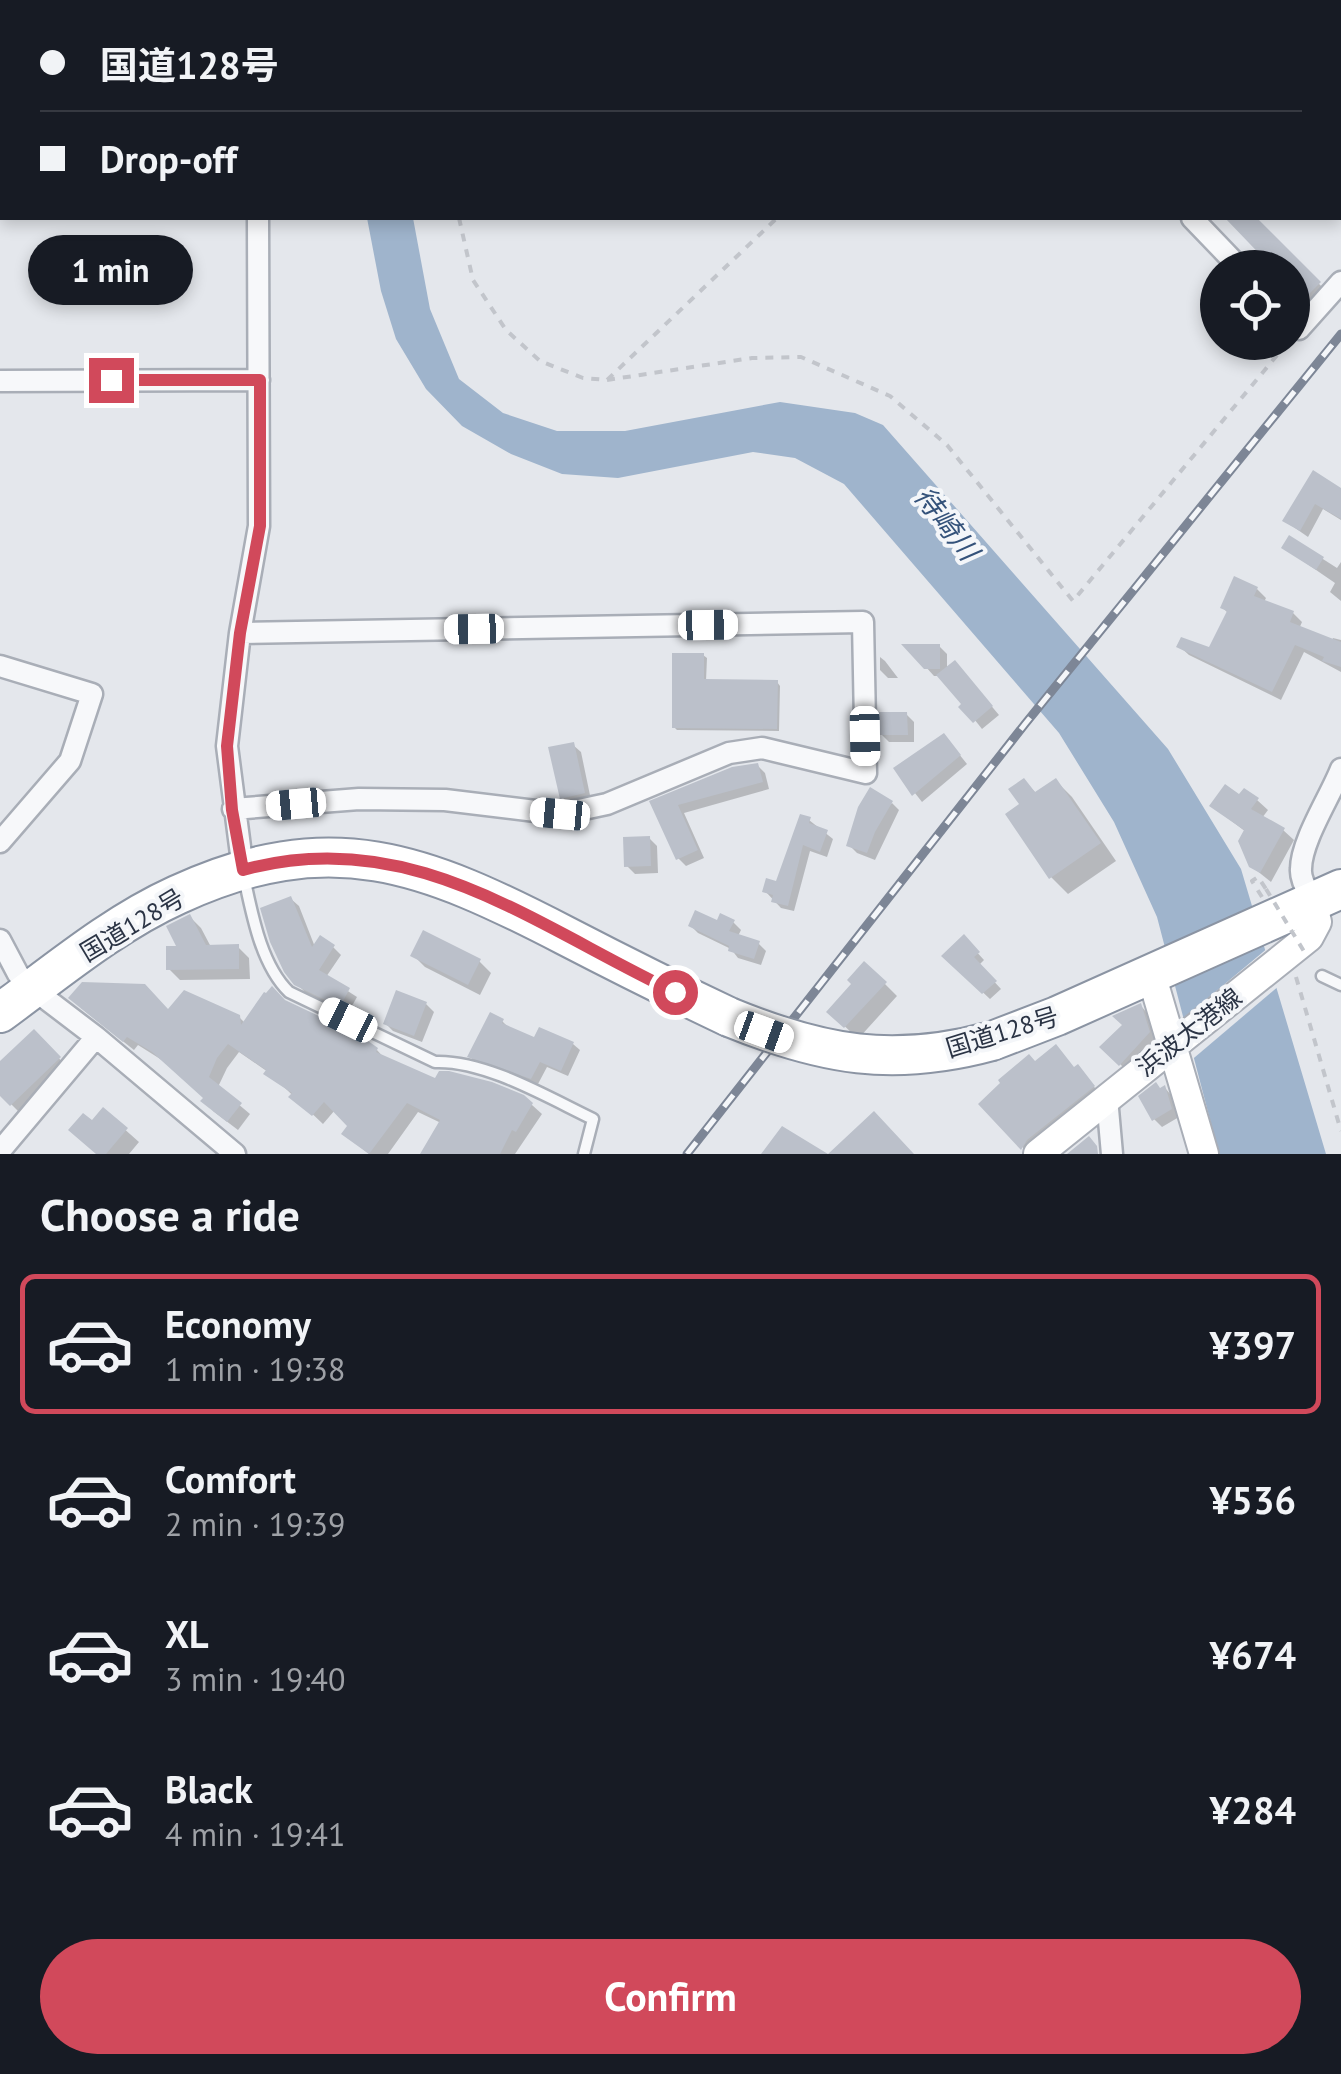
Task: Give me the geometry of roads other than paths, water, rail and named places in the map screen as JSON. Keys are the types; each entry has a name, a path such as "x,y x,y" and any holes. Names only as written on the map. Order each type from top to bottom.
{"highway":[{"name":"国道128号","path":"0,1013 17,981 104,939 174,896 243,870 281,861 374,860 438,875 728,1017 798,1043 858,1056 926,1054 992,1041 1158,971 1282,929 1326,894"}],"main road":[{"name":"浜波太港線","path":"1038,1154 1181,1038 1282,929"},
{"path":"1158,971 1181,1038 1204,1154"}],"street":[{"path":"243,870 232,810 227,746 240,633 260,526 258,220"},
{"path":"1194,220 1223,250"},
{"path":"1310,317 1341,282"},
{"path":"0,381 260,380"},
{"path":"232,810 359,799 444,800 560,814 608,804 729,753 762,748 866,773 863,622 240,633"},
{"path":"0,666 92,694 70,762 0,842"},
{"path":"1326,894 1302,879 1300,868 1341,770"},
{"path":"0,940 17,981 96,1037 235,1154"},
{"path":"0,1152 96,1037"},
{"path":"1107,1098 1112,1154"}],"lane":[{"path":"243,870 269,965 290,992 435,1062 456,1061 528,1087 593,1118 584,1154"},
{"path":"1322,976 1341,985"}],"water":[{"name":"待崎川","path":"367,220 413,220 430,309 459,379 503,413 557,431 625,431 780,402 855,413 883,425 1168,749 1241,869 1326,1154 1219,1154 1157,917 1114,822 1059,733 844,484 795,458 753,452 618,478 562,474 511,454 462,426 426,389 396,339 381,291"}],"railway":[{"path":"687,1154 1025,724 1341,334"}]}
